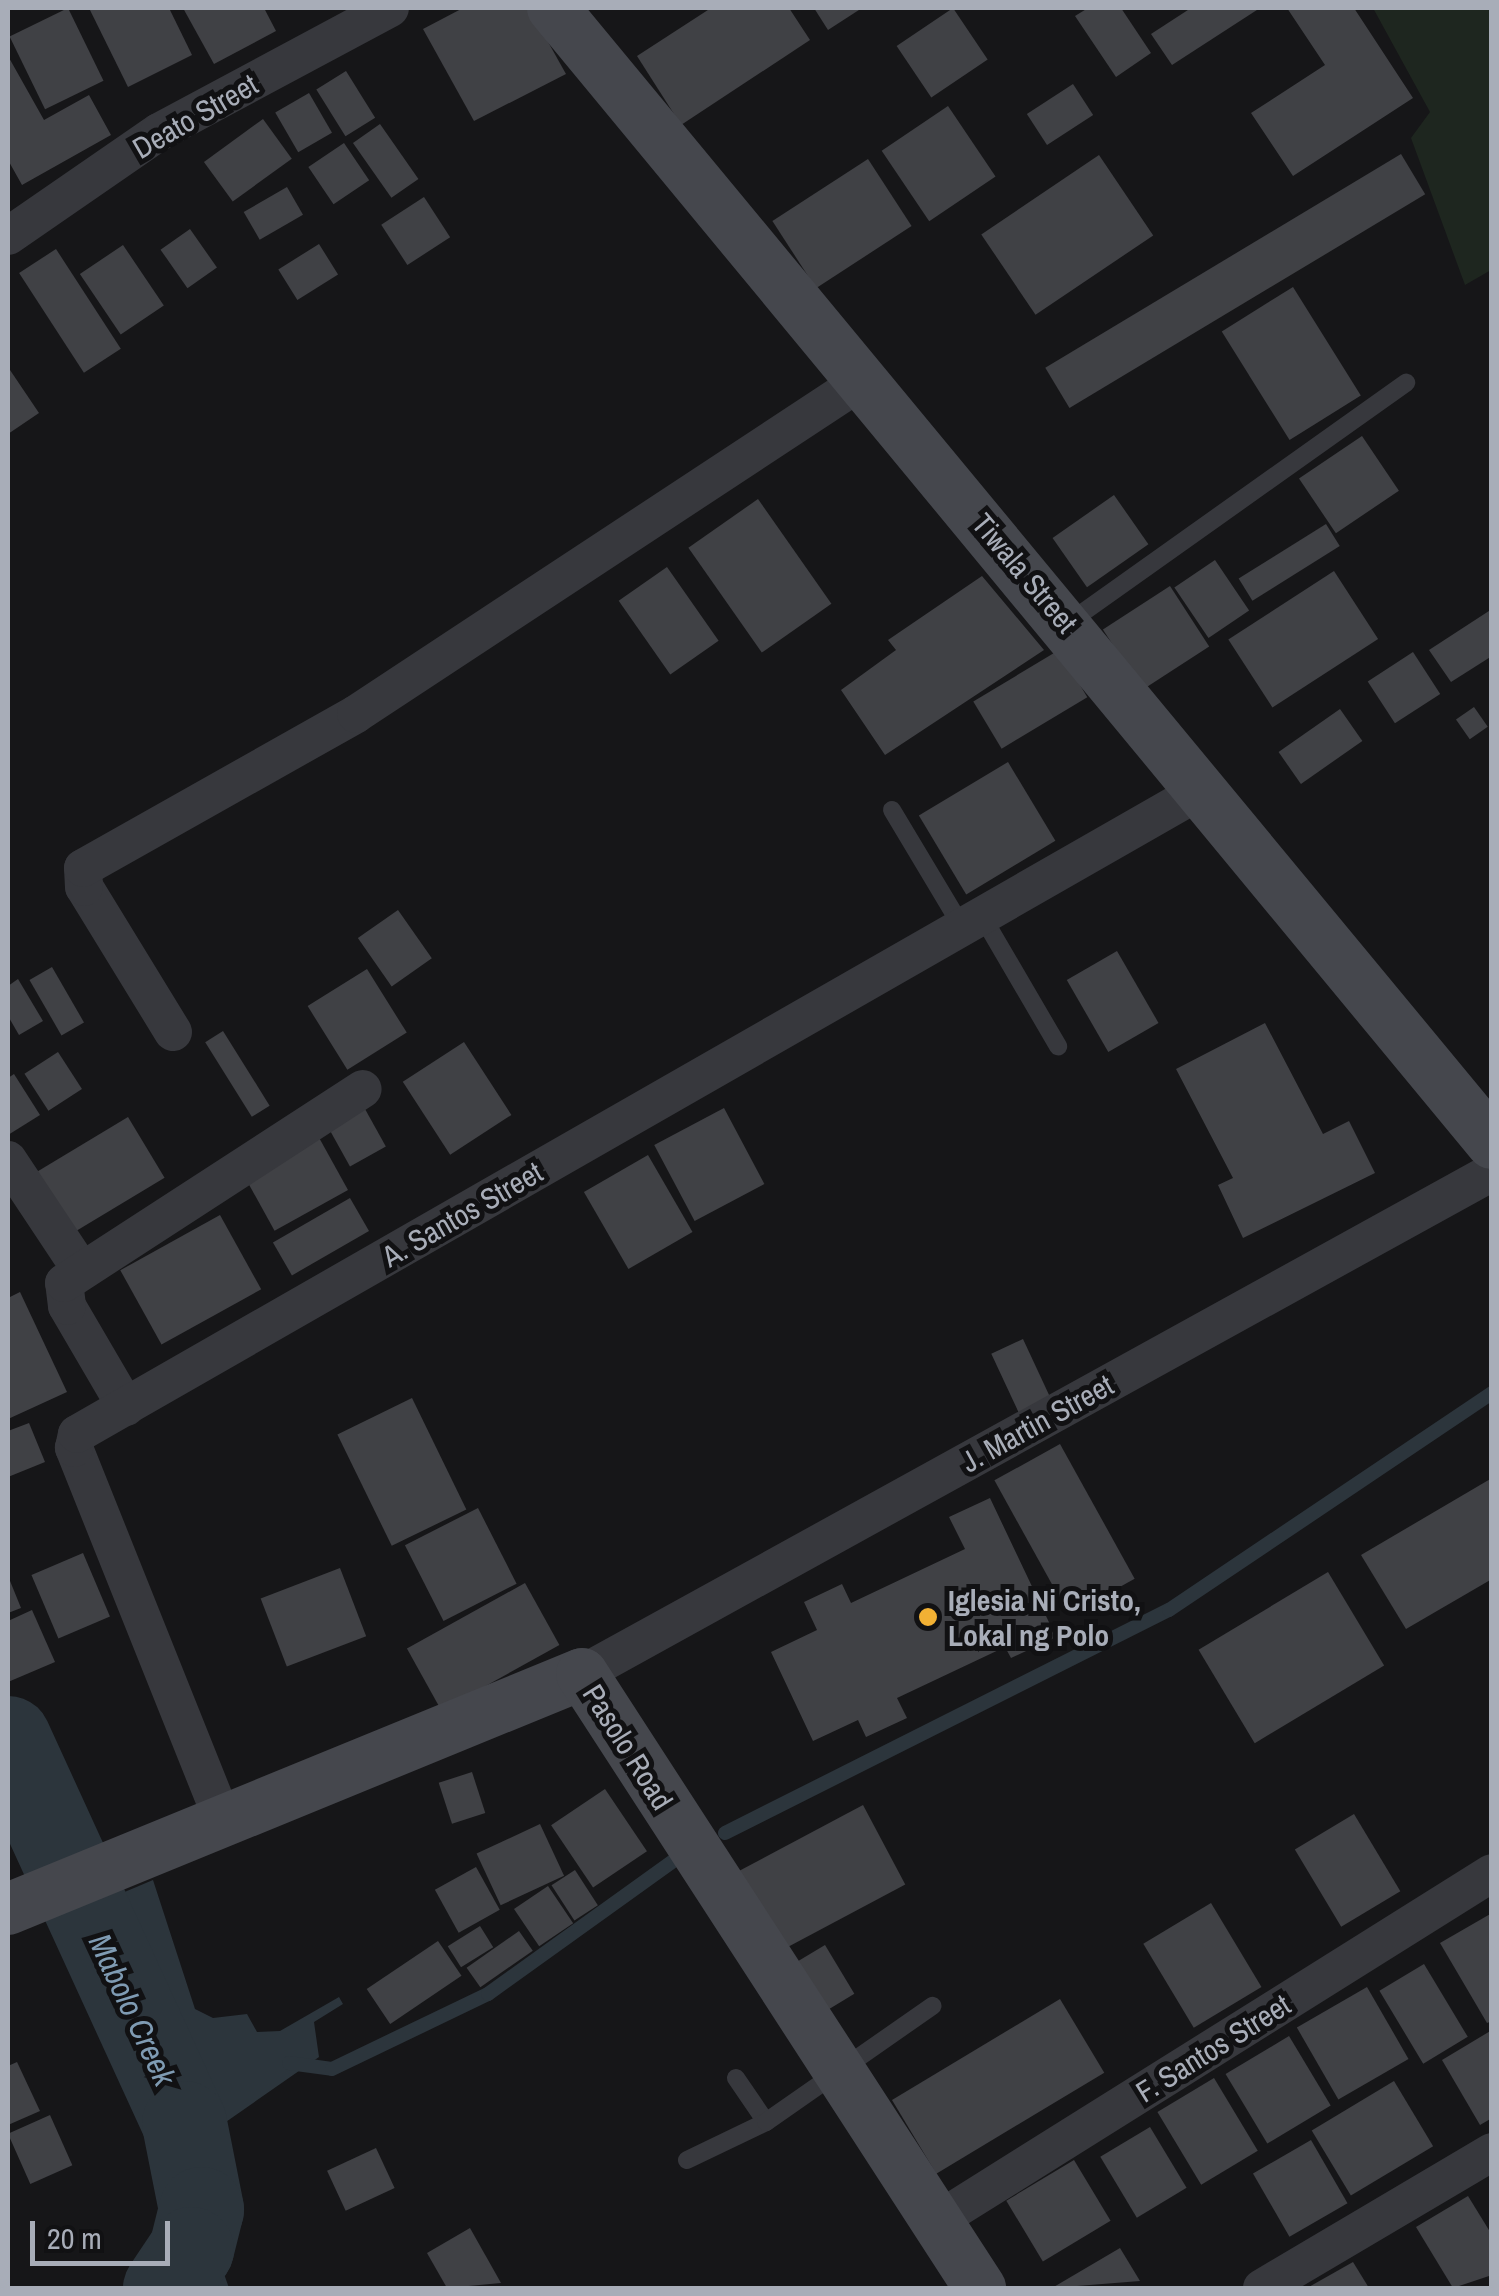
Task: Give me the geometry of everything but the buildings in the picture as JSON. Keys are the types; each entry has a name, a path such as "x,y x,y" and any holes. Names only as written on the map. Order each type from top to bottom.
{"street":[{"name":"Deato Street","path":"8,236 159,132 390,8"},
{"name":"Tiwala Street","path":"554,8 1477,1116"},
{"path":"172,1032 84,887 84,868 356,714 863,380"},
{"name":"A. Santos Street","path":"222,1818 74,1448 77,1434 1205,788"},
{"path":"126,1406 67,1306 64,1283 79,1266 363,1089"},
{"path":"8,1160 79,1266"},
{"name":"J. Martin Street","path":"582,1674 1492,1172"},
{"name":"Pasolo Road","path":"8,1909 130,1855 582,1674 980,2288"},
{"name":"F. Santos Street","path":"935,2222 1492,1873"},
{"path":"1262,2288 1492,2152"}],"lane":[{"path":"1067,624 1406,384"},
{"path":"892,810 1058,1046"},
{"path":"687,2160 766,2122 932,2006"},
{"path":"736,2078 766,2122"}],"shaded area":[{"path":"1373,8 1491,8 1491,270 1465,285 1411,138 1430,112"}],"water":[{"path":"153,1880 195,2009 213,2018 247,2014 257,2032 280,2031 339,1997 343,2004 314,2022 319,2057 200,2140 176,2139 70,1915"},
{"path":"201,2209 229,2288 164,2288"}],"waterway":[{"path":"725,1833 1169,1610 1492,1393"},
{"name":"Mabolo Creek","path":"8,1738 184,2123 201,2209 191,2249 165,2288"},
{"path":"289,2063 332,2069 488,1994 673,1861"}],"place":[{"name":"Iglesia Ni Cristo, Lokal ng Polo","path":"928,1617"}]}
